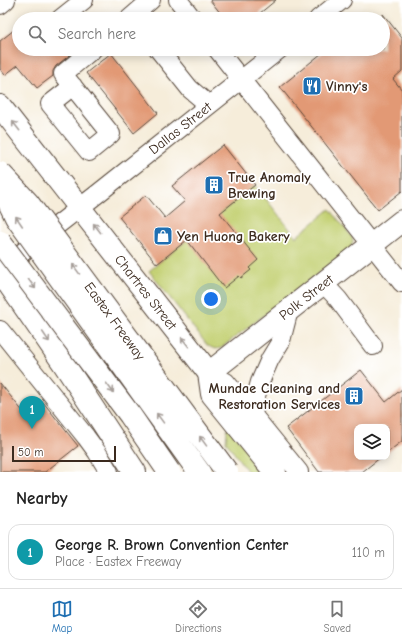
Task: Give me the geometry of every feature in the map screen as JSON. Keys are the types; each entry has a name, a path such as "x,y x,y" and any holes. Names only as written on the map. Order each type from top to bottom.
{"main road":[{"name":"Chartres Street","path":"0,106 209,373"},
{"name":"Eastex Freeway","path":"0,173 28,203 227,472"},
{"path":"0,184 16,217 199,472"},
{"name":"Polk Street","path":"209,373 402,221"},
{"path":"0,242 130,415 169,472"},
{"path":"0,270 135,472"},
{"path":"209,373 212,394 275,472"}],"street":[{"path":"0,5 6,0"},
{"path":"69,12 84,0"},
{"path":"138,12 151,0"},
{"path":"178,0 187,12"},
{"path":"327,12 342,0"},
{"path":"73,86 63,74 85,56"},
{"path":"164,56 190,89 209,106"},
{"path":"222,56 402,283"},
{"name":"Dallas Street","path":"0,260 5,266 271,56"},
{"path":"323,283 373,346"},
{"path":"253,416 260,382 270,359 281,341 289,310"},
{"path":"0,330 86,437 109,472"},
{"name":"Chartres Street","path":"209,373 226,382 299,472"}],"green space":[{"path":"255,185 296,237 330,209 352,237 353,242 350,249 221,348 217,349 207,345 149,271"},
{"path":"229,428 265,472 248,472 226,442 227,430"}],"building":[{"path":"210,0 276,0 261,12 219,12"},
{"path":"390,23 402,38 402,71 393,79 402,90 402,191 378,210 280,87 318,56 390,56"},
{"path":"12,32 12,56 69,56 56,66 53,71 53,76 37,88 18,65 5,75 0,69 0,41"},
{"path":"107,56 113,56 158,113 134,133 86,73"},
{"path":"223,145 255,185 220,213 258,260 249,268 251,270 241,278 239,276 224,288 187,240 157,264 119,217 146,195 165,218 185,201 172,186"},
{"name":"Mundae Cleaning and Restoration Services","path":"361,370 386,402 402,389 402,441 390,451 390,424 354,424 354,460 377,460 362,472 319,472 286,428"},
{"path":"0,383 24,413 43,402 78,446 45,472 0,472"}],"place":[{"name":"Vinny's","path":"312,86"},
{"name":"True Anomaly Brewing","path":"214,185"},
{"name":"Yen Huong Bakery","path":"163,236"},
{"name":"Mundae Cleaning and Restoration Services","path":"354,396"},
{"name":"George R. Brown Convention Center","path":"32,429"}]}
